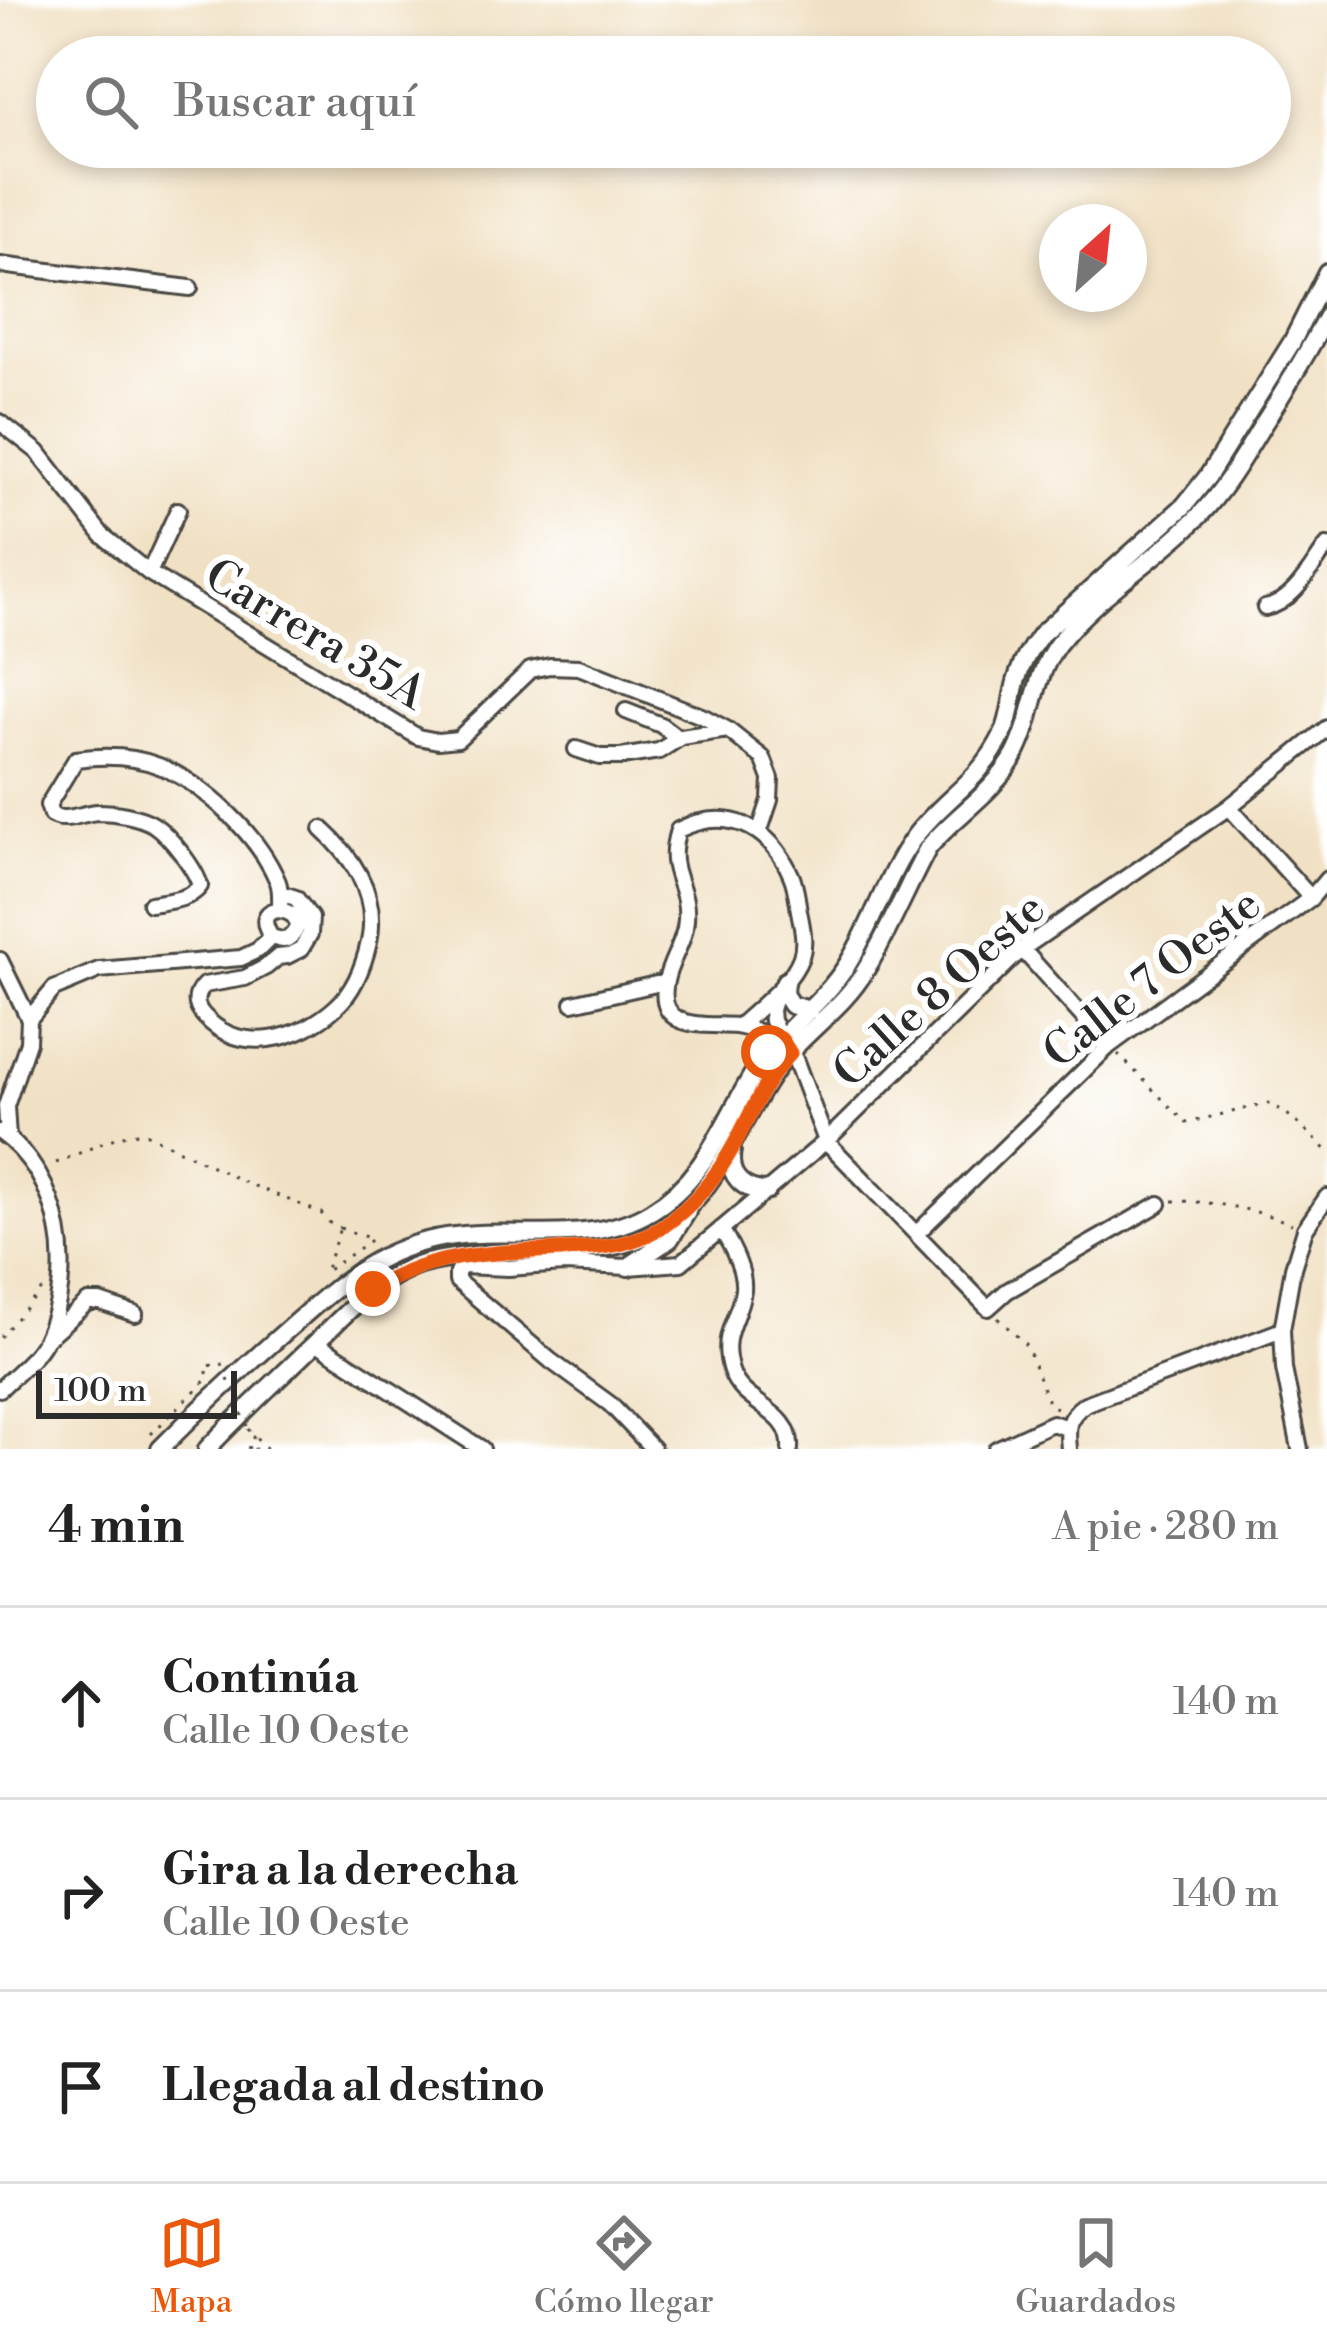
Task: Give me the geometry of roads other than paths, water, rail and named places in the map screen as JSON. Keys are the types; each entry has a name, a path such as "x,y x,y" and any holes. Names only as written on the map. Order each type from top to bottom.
{"main road":[{"path":"157,1444 339,1284 409,1244 493,1233 586,1232 652,1211 678,1190 718,1139 753,1074 839,1004 865,973 928,848 999,780 1012,760 1033,713 1045,665 1057,646 1191,512 1208,476 1292,343 1327,272"},
{"path":"244,1368 235,1384 195,1422 201,1438 213,1442 335,1321 373,1289 419,1265 497,1253 625,1244 662,1227 692,1202 732,1149 786,1046 848,964 913,838 983,769 1005,730 1026,655 1041,634 1224,487 1327,316"},
{"path":"784,981 784,994 791,1005 810,1010"},
{"path":"732,1149 737,1180 756,1191 767,1191"},
{"path":"628,1267 678,1231 692,1202"},
{"path":"157,1444 178,1449"}],"street":[{"path":"0,265 190,289"},
{"name":"Carrera 35A","path":"0,422 38,452 102,535 149,573 418,737 458,740 530,670 579,667 704,717 763,758 770,800 760,830"},
{"path":"149,573 178,510"},
{"path":"1265,608 1279,606 1327,546"},
{"path":"626,711 679,738"},
{"name":"Calle 8 Oeste","path":"653,1449 610,1404 550,1361 457,1281 461,1266 680,1263 826,1141 1022,949 1229,807 1327,728"},
{"path":"576,749 612,758 659,751 679,738 728,730"},
{"path":"149,904 190,896 200,886 197,874 152,823 97,812 63,819 51,815 48,805 76,759 127,757 161,766 237,820 261,852 280,886 280,901 296,923 294,932 280,940 266,930 265,921 280,901 296,898 311,918 310,934 302,949 278,957 256,974 199,988 198,1009 226,1035 259,1041 302,1028 337,1006 352,986 372,925 367,892 354,863 322,829"},
{"path":"1229,807 1311,898"},
{"path":"786,1046 740,1026 683,1024 666,1004 665,982 685,934 687,915 672,854 678,830 695,821 730,820 760,830 793,877 804,940 802,954 773,1000 772,1021 786,1046 826,1141 988,1308 1007,1291 1159,1204"},
{"name":"Calle 7 Oeste","path":"916,1234 1109,1046 1311,898 1327,879"},
{"path":"29,1018 55,989 100,970 241,958 272,937"},
{"path":"1022,949 1109,1046"},
{"path":"0,960 29,1018 28,1042 6,1106 4,1135 40,1178 57,1222 59,1298 45,1339"},
{"path":"740,1026 784,981"},
{"path":"574,1003 665,982"},
{"path":"1300,1449 1284,1369 1282,1330 1305,1229 1327,1197"},
{"path":"721,1229 734,1250 743,1287 727,1334 731,1374 745,1394 787,1427 790,1449"},
{"path":"0,1389 45,1339 88,1302 135,1315"},
{"path":"995,1449 1068,1421 1085,1404 1282,1330"},
{"path":"316,1342 482,1449"},
{"path":"1068,1421 1069,1449"}]}
